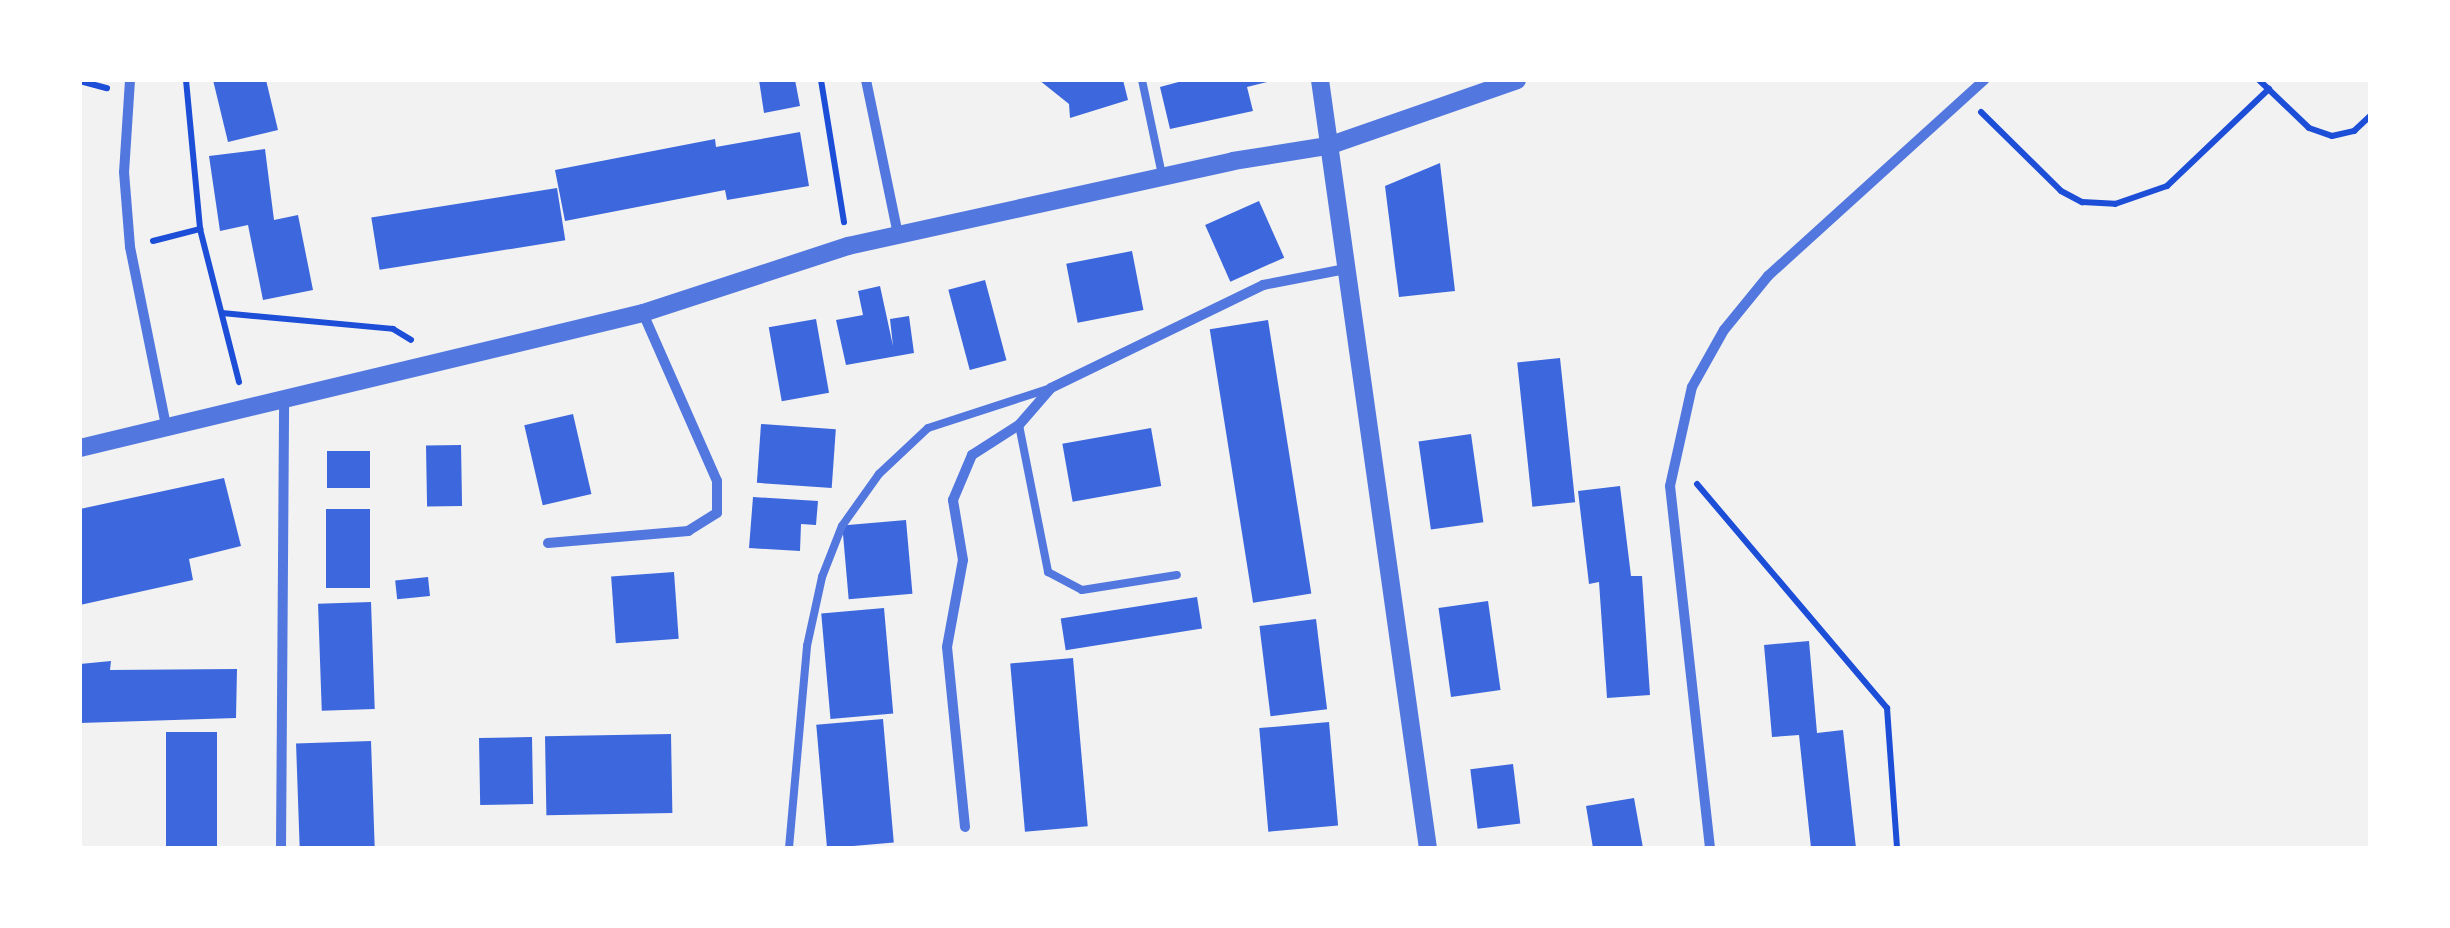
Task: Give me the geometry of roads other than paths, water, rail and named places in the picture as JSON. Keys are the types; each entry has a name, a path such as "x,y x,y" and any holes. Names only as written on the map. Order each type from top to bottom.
{"street":[{"path":"130,80 124,172 130,247 166,426"},
{"path":"866,80 898,235"},
{"path":"1320,80 1428,848"},
{"path":"80,448 643,313 848,246 1328,146 1515,80"},
{"path":"1710,848 1673,556 1673,457 1692,387 1735,316 1795,250 1984,80"},
{"path":"965,827 947,646 963,560 953,500 972,455 1019,425 1051,388 1263,284 1345,270"},
{"path":"548,543 688,531 717,513 717,481 643,313"},
{"path":"281,848 284,398"}],"lane":[{"path":"1142,80 1163,179"},
{"path":"789,848 806,646 822,577 842,526 879,474 928,428 1051,388"},
{"path":"1019,425 1048,572 1082,590 1178,576"}]}
